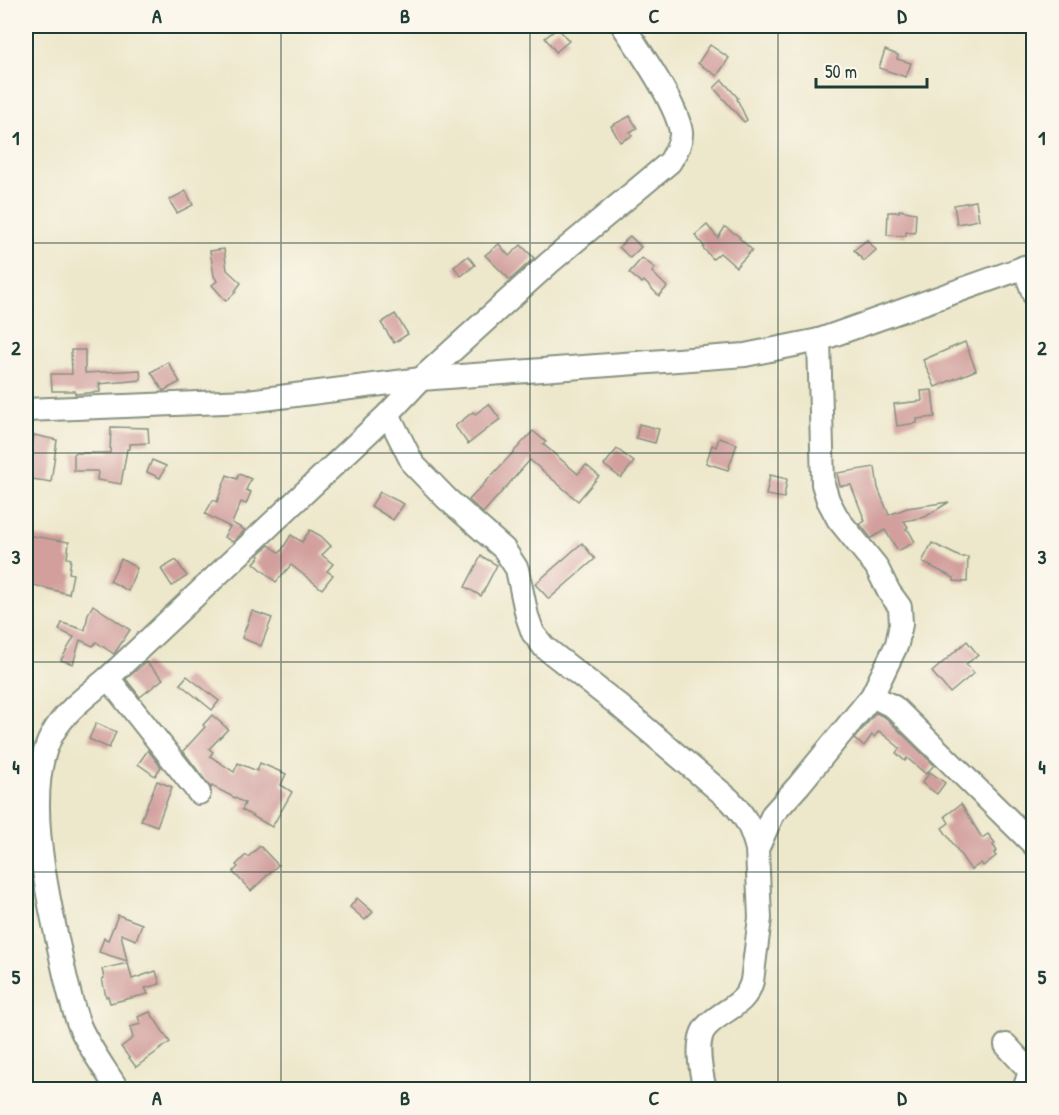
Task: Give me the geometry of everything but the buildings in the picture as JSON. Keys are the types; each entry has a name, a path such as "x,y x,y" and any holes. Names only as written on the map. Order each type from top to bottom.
{"street":[{"path":"26,758 53,733 66,714 108,678 388,414 421,379 549,263 663,169 676,152 681,133 676,117 639,48 623,26"},
{"path":"26,410 249,401 421,379 745,355 819,340 1029,265 1034,295"},
{"path":"757,849 773,814 872,696 897,644 901,624 900,607 889,592 876,566 838,519 823,484 819,340"},
{"path":"388,414 413,464 504,549 517,569 533,633 544,647 616,703 730,801 744,815 752,828 757,849 760,918 752,981 743,1000 705,1026 699,1050 700,1072 705,1089"},
{"path":"108,678 199,793"},
{"path":"872,696 894,707 1034,845"},
{"path":"53,733 41,764 38,793 47,894 74,1009 89,1045 118,1089"},
{"path":"1006,1045 1030,1071 1024,1089"}]}
